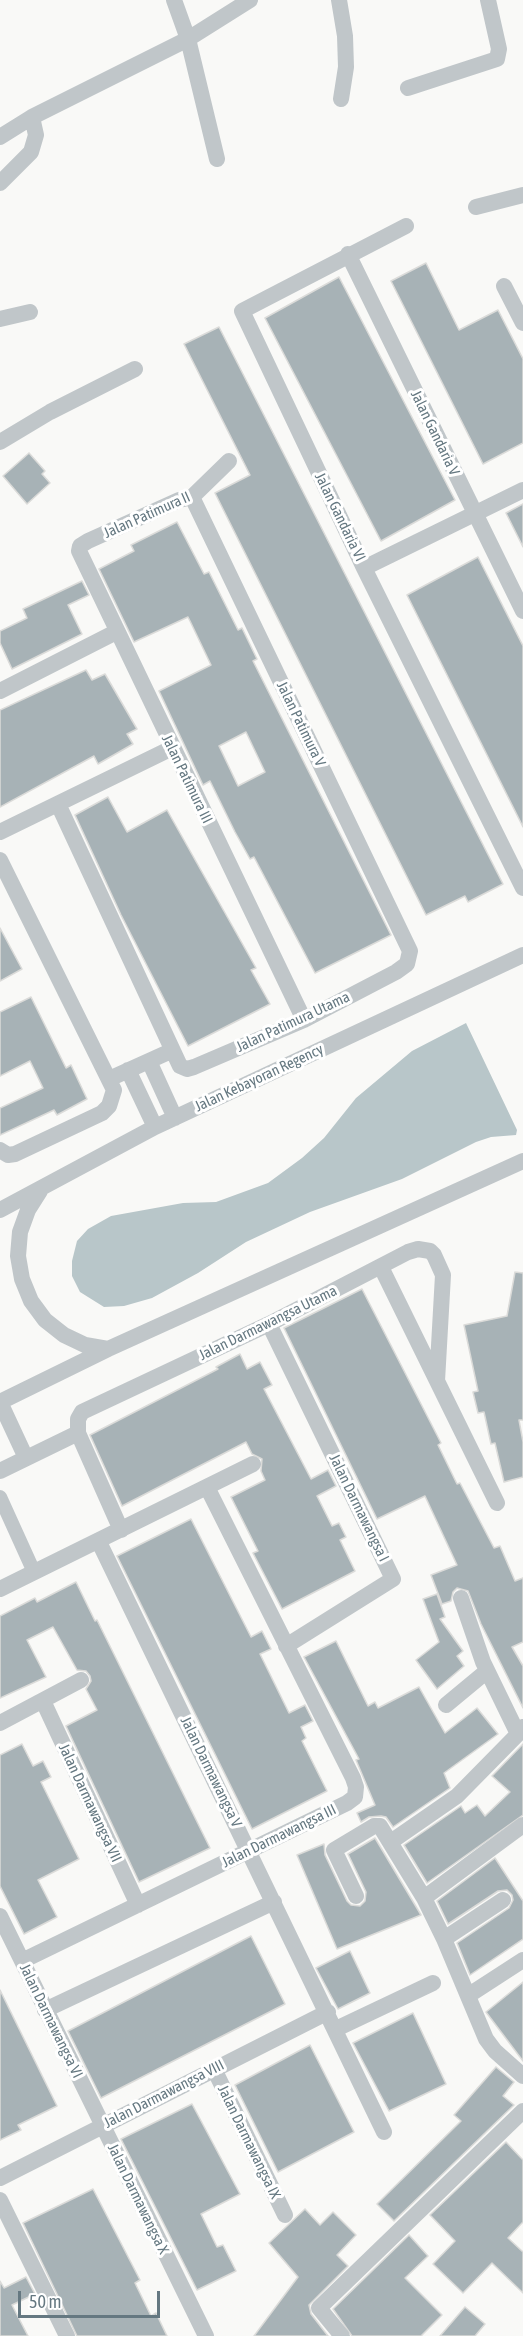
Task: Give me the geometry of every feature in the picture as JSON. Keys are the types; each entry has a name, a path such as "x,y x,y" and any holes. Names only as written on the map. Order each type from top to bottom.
{"street":[{"path":"174,0 188,39 217,159"},
{"path":"0,137 32,117 188,39 250,0"},
{"path":"339,0 345,46 342,99"},
{"path":"408,88 496,59 499,49 488,0"},
{"path":"0,183 31,152 36,135 32,117"},
{"path":"476,207 523,195"},
{"name":"Jalan Gandaria VI","path":"406,226 242,311 364,568 523,888"},
{"name":"Jalan Gandaria V","path":"348,255 523,611"},
{"path":"504,286 523,323"},
{"path":"0,318 30,312"},
{"path":"0,442 50,412 135,369"},
{"name":"Jalan Patimura II","path":"88,542 179,500 192,497 229,461"},
{"path":"364,568 523,490"},
{"name":"Jalan Patimura V","path":"192,497 410,951"},
{"name":"Jalan Patimura III","path":"88,542 80,546 79,551 304,1020"},
{"path":"0,691 116,632"},
{"path":"0,832 172,748"},
{"name":"Jalan Patimura Utama","path":"58,804 171,1051 180,1066 187,1069 304,1020 396,972 407,964 410,951"},
{"path":"0,860 114,1090 105,1110 8,1152"},
{"name":"Jalan Kebayoran Regency","path":"0,1210 155,1127 523,956"},
{"path":"109,1079 171,1051"},
{"path":"149,1061 175,1118"},
{"path":"128,1070 155,1127"},
{"path":"26,1458 0,1402 108,1349 523,1161"},
{"path":"40,1190 28,1210 20,1232 18,1256 22,1279 31,1301 45,1320 64,1335 85,1345 108,1349"},
{"name":"Jalan Darmawangsa Utama","path":"78,1432 78,1419 82,1412 269,1324 418,1249 430,1251 440,1263 443,1275 437,1381"},
{"path":"381,1266 497,1503"},
{"name":"Jalan Darmawangsa I","path":"269,1324 393,1579 286,1646"},
{"path":"0,1471 78,1432 122,1530"},
{"path":"0,1589 253,1464"},
{"name":"Jalan Darmawangsa III","path":"22,1961 347,1803 355,1797 356,1787 353,1779 207,1487"},
{"path":"0,1497 34,1572"},
{"name":"Jalan Darmawangsa V","path":"99,1542 384,2132"},
{"path":"392,1841 458,1796 520,1731 487,1671 461,1598"},
{"path":"446,1705 487,1671"},
{"path":"0,1724 81,1680"},
{"name":"Jalan Darmawangsa VII","path":"42,1701 138,1905"},
{"path":"356,1896 334,1850 377,1825 383,1828 392,1841 424,1898 469,1995 486,2038 495,2051 523,2076"},
{"path":"424,1898 523,1825"},
{"path":"444,1939 503,1900"},
{"path":"45,2010 274,1902"},
{"name":"Jalan Darmawangsa VI","path":"0,1916 102,2126"},
{"path":"469,1995 523,1960"},
{"path":"336,2029 433,1983"},
{"name":"Jalan Darmawangsa VIII","path":"0,2178 328,2012"},
{"name":"Jalan Darmawangsa IX","path":"214,2069 285,2215"},
{"path":"342,2336 319,2308 523,2111"},
{"name":"Jalan Darmawangsa X","path":"102,2126 206,2336"},
{"path":"0,2200 67,2336"}],"shaded area":[{"path":"466,1023 517,1130 516,1135 491,1137 476,1142 402,1179 310,1212 246,1242 198,1273 152,1298 124,1306 104,1307 80,1292 72,1276 72,1261 77,1241 88,1229 111,1216 183,1203 216,1202 268,1183 302,1158 324,1138 356,1098 412,1051"}],"building":[{"path":"426,263 459,330 498,310 523,359 523,443 483,464 391,281"},
{"path":"339,277 455,500 381,541 265,318"},
{"path":"219,327 503,884 468,902 465,896 426,915 215,493 250,475 184,344"},
{"path":"29,453 45,471 42,474 50,483 27,504 3,476"},
{"path":"523,504 523,547 506,513"},
{"path":"177,522 204,574 209,572 238,630 242,628 257,659 253,661 391,935 315,973 254,857 250,859 235,832 210,781 203,785 159,691 211,665 188,617 134,642 99,569 134,551 131,545","holes":["246,732 265,772 238,786 219,746"]},
{"path":"478,557 523,646 523,827 407,595"},
{"path":"82,581 89,595 68,605 82,634 12,669 0,643 0,631 27,618 23,609"},
{"path":"86,670 92,680 105,674 137,729 127,734 133,744 98,764 94,756 0,807 0,710"},
{"path":"108,797 127,832 167,810 256,968 251,970 270,1004 188,1046 121,915 75,815"},
{"path":"0,928 22,969 0,981"},
{"path":"31,997 66,1068 71,1065 87,1099 57,1115 54,1110 0,1135 0,1108 43,1088 30,1061 0,1076 0,1012"},
{"path":"515,1272 523,1273 523,1420 519,1420 523,1442 523,1477 504,1482 495,1443 491,1444 484,1412 478,1413 473,1392 478,1391 464,1325 507,1316"},
{"path":"362,1289 441,1443 438,1445 457,1484 460,1483 494,1548 500,1546 515,1581 523,1578 523,1642 512,1647 523,1666 523,1708 481,1624 468,1591 457,1588 453,1592 451,1601 442,1604 431,1575 457,1565 425,1496 377,1519 284,1328"},
{"path":"240,1354 247,1369 260,1362 272,1385 264,1389 311,1479 328,1470 336,1486 317,1496 332,1526 339,1523 346,1537 340,1540 355,1571 282,1609 253,1553 258,1551 231,1497 265,1480 261,1471 262,1459 252,1454 246,1442 122,1506 90,1435 218,1369 216,1367"},
{"path":"191,1519 251,1637 262,1631 271,1649 260,1654 289,1713 305,1705 313,1721 301,1727 306,1738 302,1741 327,1791 252,1829 117,1556"},
{"path":"76,1582 210,1848 139,1882 66,1726 97,1710 86,1689 91,1681 90,1676 86,1671 77,1670 53,1627 27,1640 46,1677 0,1698 0,1616 35,1598 37,1602"},
{"path":"437,1594 445,1617 440,1619 463,1651 457,1656 464,1666 437,1689 416,1660 439,1642 423,1599"},
{"path":"336,1641 368,1706 375,1702 378,1708 419,1687 445,1733 477,1708 498,1734 444,1773 450,1788 393,1827 386,1817 381,1816 369,1817 361,1822 357,1813 375,1805 356,1760 359,1759 304,1657"},
{"path":"22,1744 33,1766 43,1761 51,1777 41,1782 79,1859 38,1880 57,1917 24,1934 0,1886 0,1755"},
{"path":"523,1744 523,1815 427,1883 404,1845 461,1806 465,1813 477,1805 485,1816 510,1792 492,1776"},
{"path":"375,1838 421,1915 337,1949 297,1855 324,1844 325,1855 347,1901 351,1905 360,1906 365,1901 366,1892 348,1854"},
{"path":"495,1858 523,1901 523,1939 470,1975 457,1943 509,1908 513,1900 512,1895 507,1890 498,1891 448,1924 437,1901"},
{"path":"251,1936 285,2004 101,2098 68,2031"},
{"path":"350,1951 370,1993 338,2009 316,1968"},
{"path":"523,1982 523,2061 486,2012"},
{"path":"0,1990 57,2106 18,2125 21,2130 0,2140"},
{"path":"413,2013 446,2084 389,2111 353,2043"},
{"path":"310,2045 354,2132 278,2172 235,2085"},
{"path":"496,2067 514,2082 503,2096 514,2105 394,2221 377,2204 461,2121 454,2115"},
{"path":"192,2104 240,2194 201,2214 217,2247 223,2245 236,2271 197,2290 121,2139"},
{"path":"506,2142 523,2160 523,2222 508,2238 523,2252 523,2293 492,2263 463,2293 433,2264 455,2241 430,2215"},
{"path":"93,2189 140,2280 135,2283 151,2316 156,2313 167,2336 77,2336 23,2223"},
{"path":"305,2209 320,2225 333,2212 356,2235 337,2255 348,2266 309,2305 311,2314 328,2336 254,2336 298,2277 269,2243"},
{"path":"409,2235 428,2256 405,2278 442,2315 421,2336 352,2336 333,2309"},
{"path":"26,2277 35,2294 12,2305 28,2336 0,2336 0,2281 4,2288"},
{"path":"465,2307 485,2324 475,2336 440,2336"}]}
